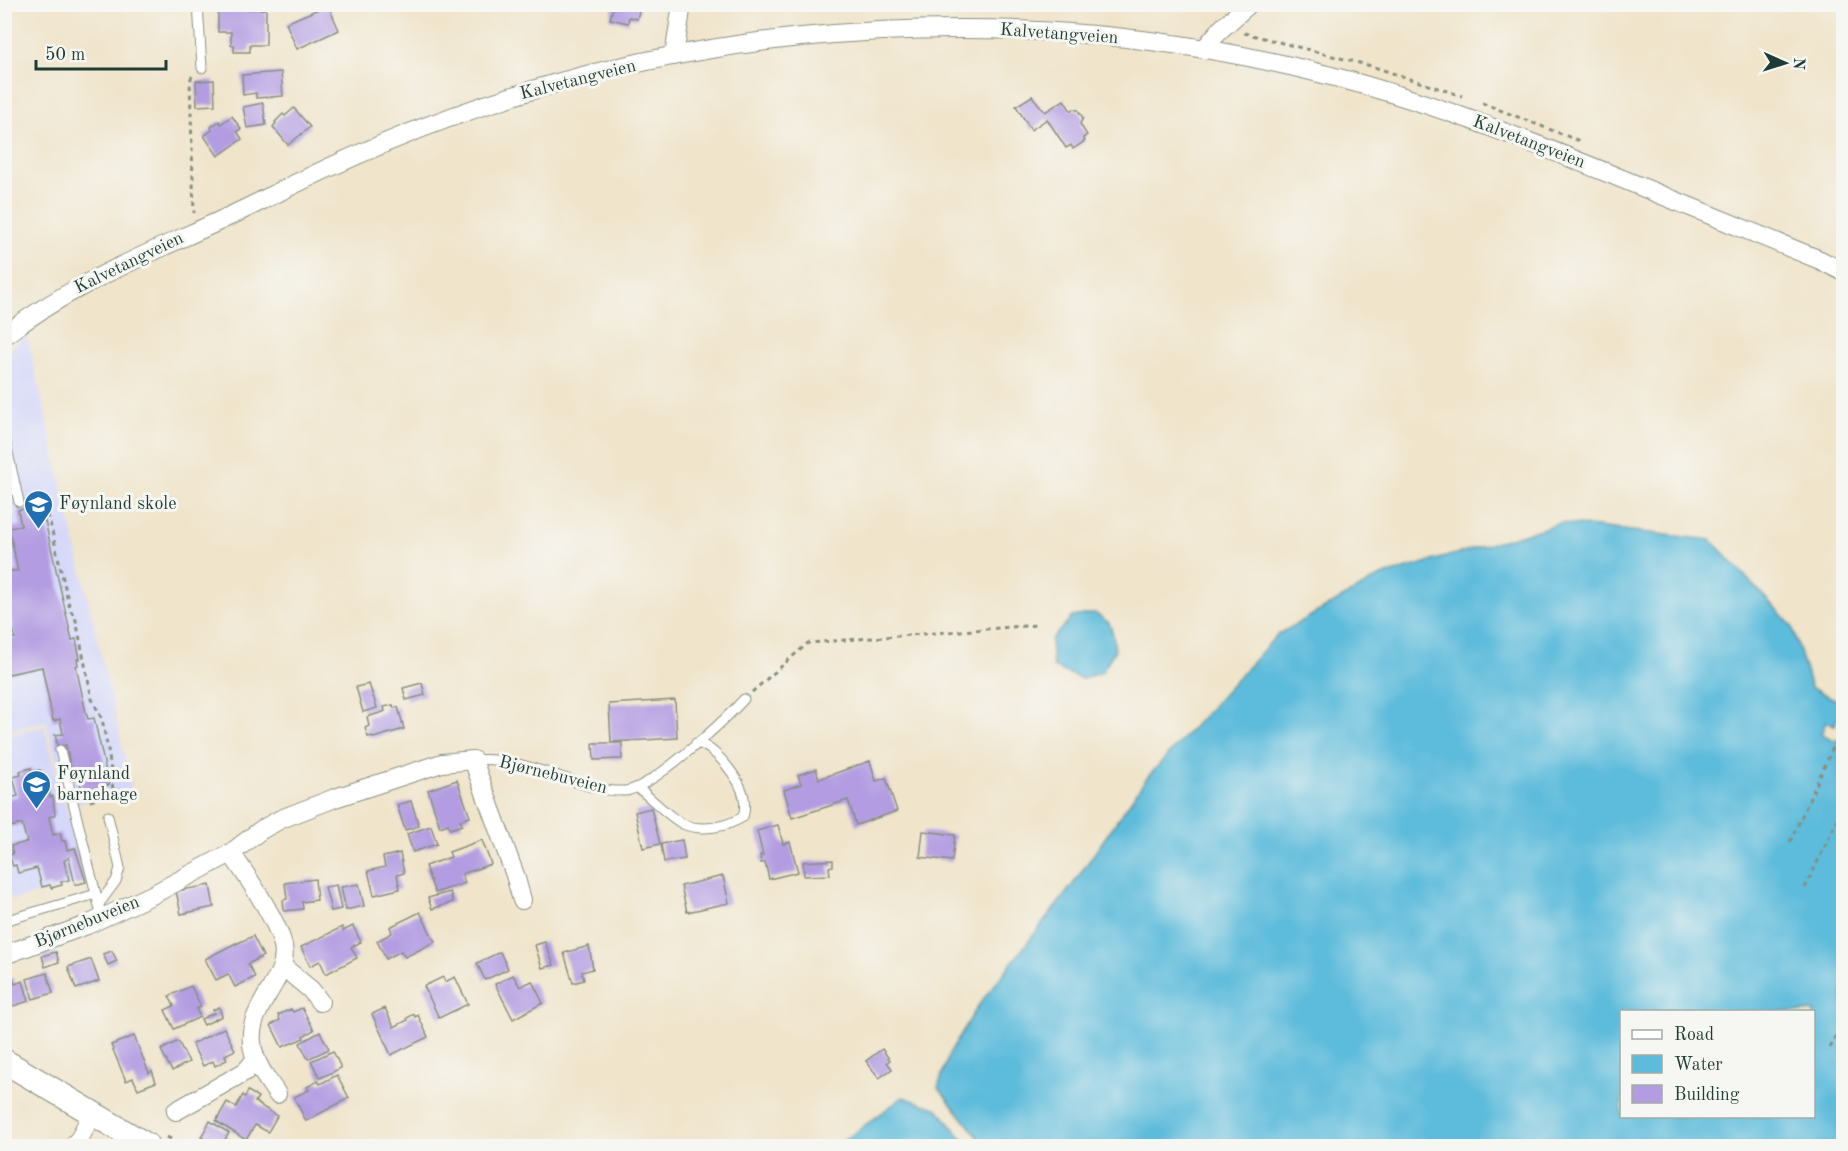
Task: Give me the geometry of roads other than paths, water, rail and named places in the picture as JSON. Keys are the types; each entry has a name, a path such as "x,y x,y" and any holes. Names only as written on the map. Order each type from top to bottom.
{"main road":[{"path":"4,1061 148,1146"}],"street":[{"path":"675,56 682,4"},
{"path":"1203,49 1249,4"},
{"name":"Kalvetangveien","path":"4,336 59,298 96,277 292,184 444,119 527,92 608,70 675,56 780,40 902,30 960,29 1075,34 1203,49 1316,72 1462,116 1661,195 1844,272"},
{"name":"Bjørnebuveien","path":"4,955 99,905 152,896 231,853 261,830 281,819 324,802 442,763 473,760 522,900"},
{"path":"231,853 276,928 284,947 281,970 255,1014 252,1042 256,1059 277,1094"},
{"path":"282,966 311,990 320,1002"},
{"path":"176,1111 246,1071 256,1059"},
{"path":"73,1146 80,1138 92,1113"}],"lane":[{"path":"198,4 202,65"},
{"path":"4,435 18,502"},
{"path":"696,743 711,749 734,777 744,798 743,817 718,827 683,824 638,788 657,776 744,699"},
{"path":"60,750 99,905"},
{"name":"Bjørnebuveien","path":"473,760 496,759 602,789 626,791 638,788"},
{"path":"4,921 99,905 116,881 120,868 108,816"}],"water":[{"path":"1561,523 1711,540 1792,626 1811,688 1843,703 1835,725 1826,722 1821,734 1839,742 1843,733 1843,1146 985,1146 938,1087 949,1054 978,1006 1071,887 1146,779 1277,635 1381,576"},
{"path":"1095,613 1109,623 1115,650 1102,672 1082,679 1053,667 1051,640 1072,617"},
{"path":"903,1097 938,1109 968,1146 837,1146"}],"place":[{"name":"Føynland skole","path":"38,530"},
{"name":"Føynland barnehage","path":"36,810"}]}
